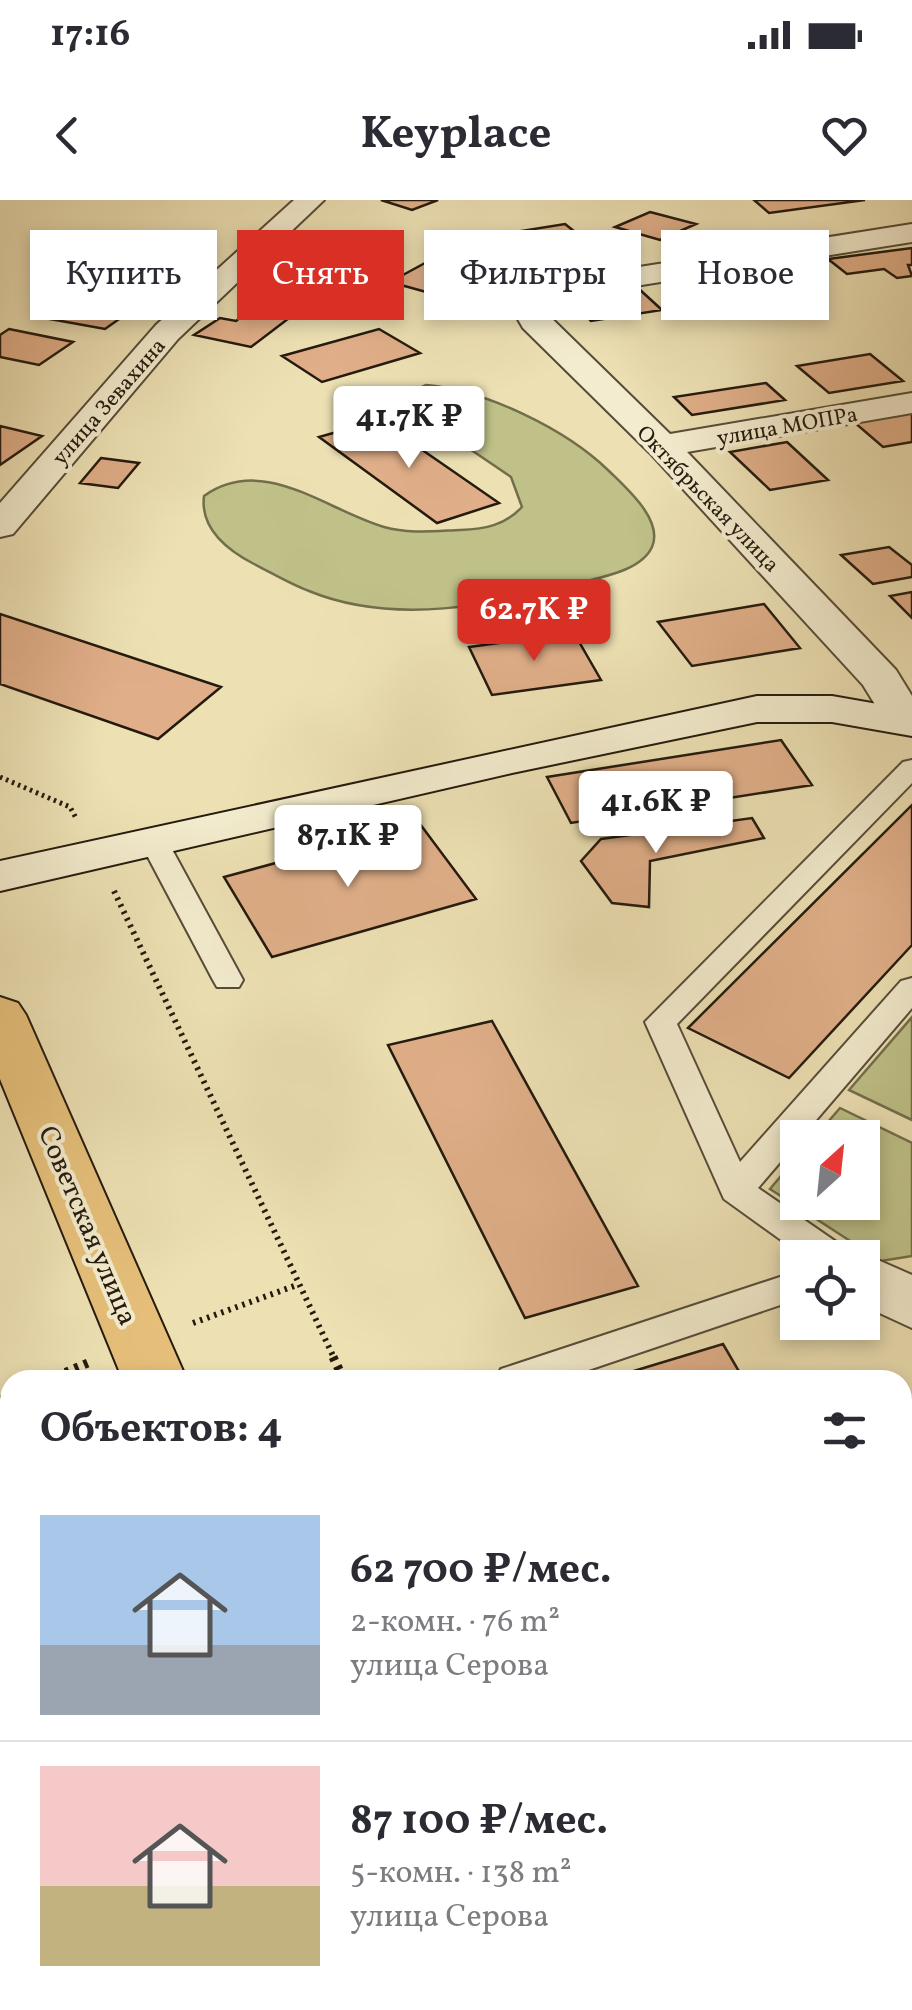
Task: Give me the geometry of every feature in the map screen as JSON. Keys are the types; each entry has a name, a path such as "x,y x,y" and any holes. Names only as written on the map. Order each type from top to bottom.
{"main road":[{"name":"Советская улица","path":"0,1015 151,1370"}],"street":[{"name":"улица Зевахина","path":"0,526 167,332 310,200"},
{"name":"Октябрьская улица","path":"908,722 896,675 534,321 528,309 544,290 912,233"},
{"name":"улица МОПРа","path":"662,446 912,404"},
{"path":"832,709 896,675"},
{"path":"0,876 512,760 757,710 832,709 908,722"},
{"path":"880,1286 912,1304"}],"lane":[{"path":"807,1240 736,1190 660,1022 912,768"},
{"path":"154,842 228,980"},
{"path":"736,1190 912,988"},
{"path":"544,1370 780,1291"}],"path":[{"path":"0,778 70,807 97,854 339,1370"}],"green space":[{"path":"426,385 473,395 524,414 591,455 648,515 654,537 647,555 609,575 512,598 409,610 341,602 309,591 254,564 217,537 206,518 204,496 226,485 249,481 294,489 361,519 403,531 478,529 509,518 522,507 511,477 408,407 406,394"},
{"path":"912,1017 912,1120 849,1090"},
{"path":"840,1108 865,1120 830,1120"},
{"path":"880,1127 912,1143 912,1256 881,1261 880,1240 849,1240 818,1220 880,1220"},
{"path":"780,1177 780,1195 770,1189"}],"building":[{"path":"381,200 438,200 412,210"},
{"path":"754,200 865,200 769,213"},
{"path":"650,212 696,224 682,230 661,230 660,240 641,235 641,230 615,227"},
{"path":"565,224 573,230 528,230"},
{"path":"912,248 912,265 908,265 912,276 897,278 884,269 847,274 829,259"},
{"path":"424,264 424,291 404,286 404,274"},
{"path":"641,291 661,309 641,313"},
{"path":"220,318 286,320 251,347 194,335"},
{"path":"56,320 118,320 105,329"},
{"path":"9,329 73,342 39,365 0,357 0,335"},
{"path":"379,329 420,353 322,382 282,356"},
{"path":"870,354 903,381 829,393 797,366"},
{"path":"766,383 785,400 692,415 674,397"},
{"path":"912,412 912,442 883,447 854,422"},
{"path":"379,420 499,503 437,523 319,437"},
{"path":"0,426 42,436 0,465"},
{"path":"787,442 828,480 770,490 730,452"},
{"path":"101,458 139,463 118,488 80,483"},
{"path":"889,547 912,565 912,577 873,584 841,555"},
{"path":"912,592 912,618 890,596"},
{"path":"764,604 800,648 692,666 658,622"},
{"path":"0,614 221,687 158,739 0,684"},
{"path":"574,633 601,680 492,695 469,647"},
{"path":"781,740 812,785 571,823 547,777"},
{"path":"912,805 912,945 789,1078 688,1028"},
{"path":"752,818 764,838 650,861 649,907 612,903 581,861 601,839"},
{"path":"420,824 476,899 272,957 224,877"},
{"path":"492,1021 638,1286 525,1318 388,1045"},
{"path":"723,1344 738,1370 637,1370"}]}
